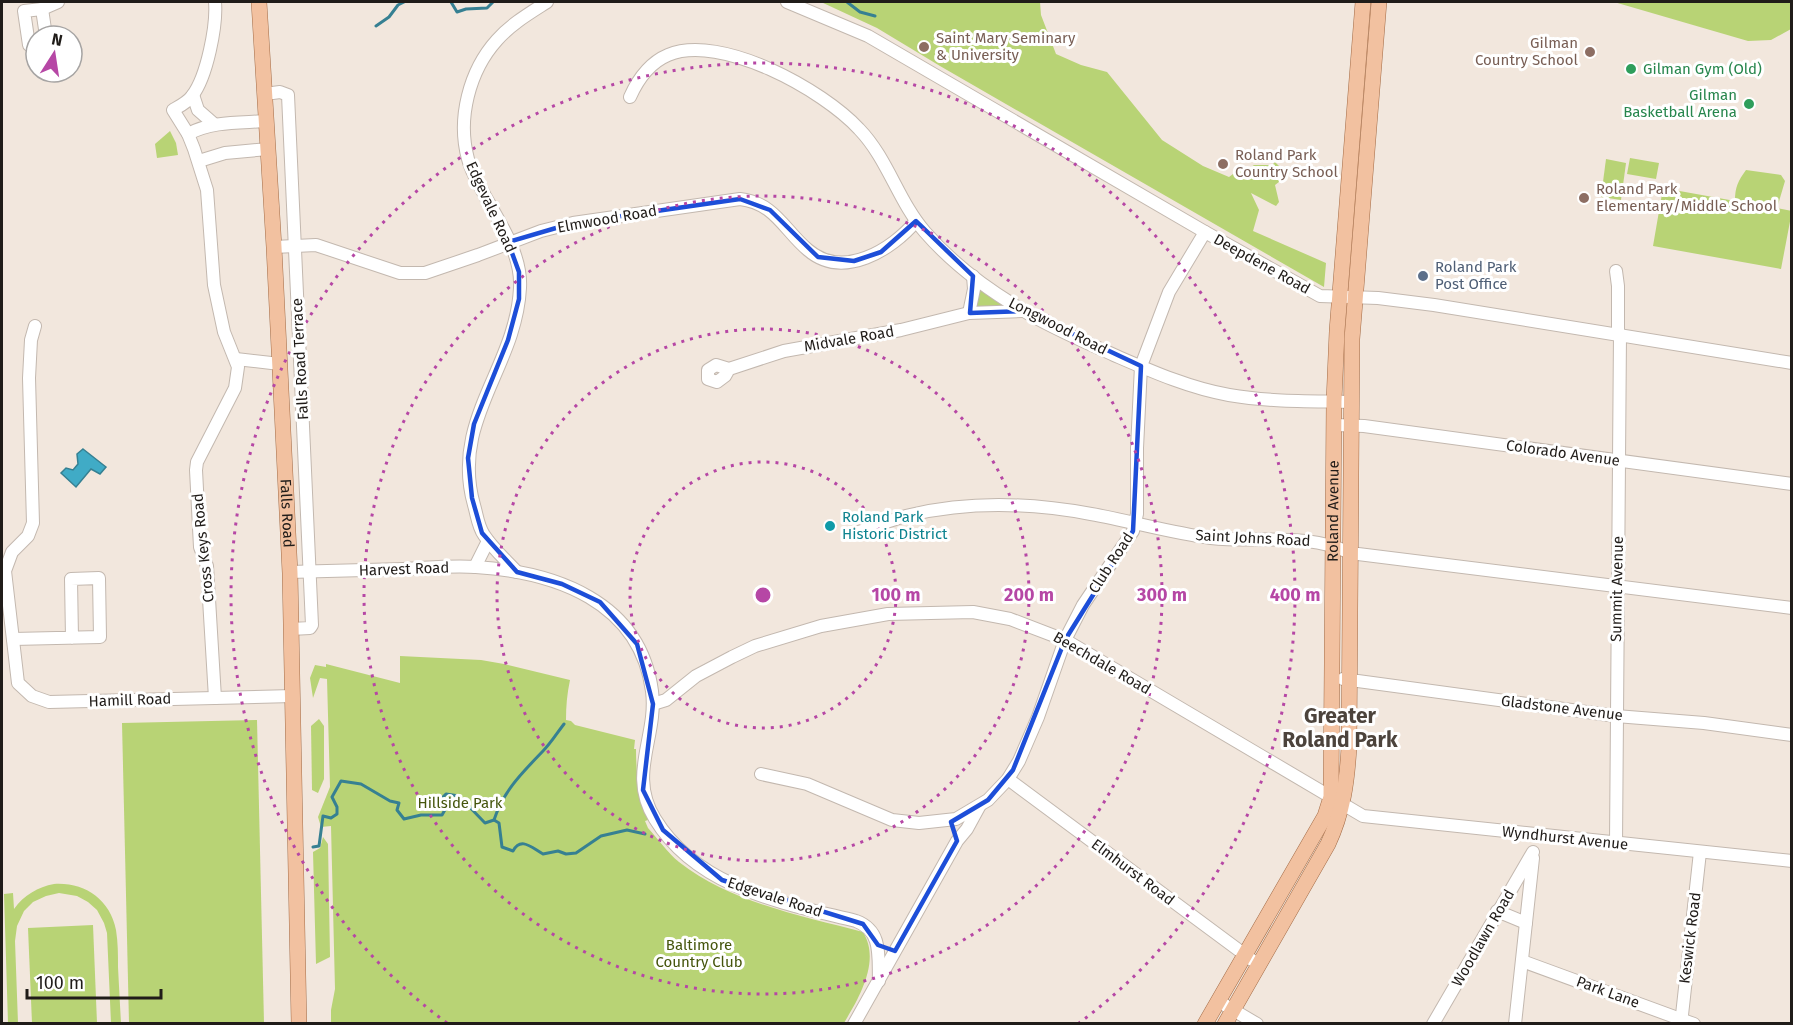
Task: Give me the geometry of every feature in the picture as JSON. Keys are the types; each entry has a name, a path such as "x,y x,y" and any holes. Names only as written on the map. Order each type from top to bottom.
{"main road":[{"name":"Falls Road","path":"259,2 290,572 299,1023"},
{"name":"Roland Avenue","path":"1225,1023 1328,844 1337,800 1348,772 1351,402 1347,297 1363,2"},
{"name":"Roland Avenue","path":"1205,1023 1325,816 1337,800 1333,678 1334,401 1379,2"}],"street":[{"path":"26,24 24,11 42,9 58,2"},
{"name":"Cross Keys Road","path":"215,2 216,14 207,61 193,95 174,110 188,134 199,161 208,203 214,285 224,332 236,359 238,377 235,388 197,462 196,470 200,547 207,566 215,698"},
{"name":"Edgevale Road","path":"547,2 524,16 502,34 485,56 471,88 464,118 468,160 515,257 519,272 519,299 508,340 474,424 468,458 472,498 482,533 518,572 543,578 581,592 600,602 614,613 632,636 643,656 650,680 652,704 642,771 643,790 655,820 677,846 705,870 732,885 863,924 871,930 878,945"},
{"name":"Deepdene Road","path":"787,2 868,36 1205,232 1320,296 1434,305 1791,363"},
{"path":"42,9 44,24"},
{"name":"Longwood Road","path":"630,98 638,81 652,65 670,55 696,50 746,59 824,99 859,128 881,158 916,221 944,251 973,276 1024,311 1080,340 1196,387 1227,394 1275,400 1351,402"},
{"name":"Falls Road Terrace","path":"265,94 288,95 312,625 310,628 291,629"},
{"path":"193,95 198,110 214,124"},
{"path":"188,134 214,124 266,121"},
{"path":"199,161 225,153 268,149"},
{"name":"Elmwood Road","path":"274,247 316,245 400,273 413,274 438,270 508,242 573,223 740,199 752,200 770,210 802,244 818,257 840,262 854,261 881,252 892,245 916,221"},
{"name":"Club Road","path":"854,1023 957,841 980,807 1008,779 1019,761 1038,717 1065,640 1083,604 1133,531 1141,366 1169,292 1205,232"},
{"name":"Summit Avenue","path":"1616,272 1619,334 1616,843"},
{"path":"969,313 974,289 973,276"},
{"name":"Midvale Road","path":"729,369 793,349 900,330 969,313 1024,311"},
{"name":"Hamill Road","path":"35,326 31,340 29,378 33,523 28,536 12,552 5,571 18,683 32,696 43,701 62,702 293,696"},
{"path":"236,359 280,364"},
{"name":"Colorado Avenue","path":"1335,425 1791,484"},
{"name":"Saint Johns Road","path":"859,532 908,515 943,508 1045,507 1090,513 1210,538 1316,541 1334,545 1350,553 1791,608"},
{"path":"475,567 488,541"},
{"name":"Harvest Road","path":"290,572 475,567 518,572"},
{"path":"13,639 72,638 100,637 99,578 71,579 72,638"},
{"name":"Beechdale Road","path":"652,704 666,700 696,676 755,646 821,626 888,614 973,612 1011,619 1065,640 1337,800"},
{"name":"Gladstone Avenue","path":"1333,678 1616,716 1704,723 1791,735"},
{"path":"761,774 807,784 892,820 919,823 940,822 955,834 957,841"},
{"name":"Elmhurst Road","path":"1008,779 1258,964"},
{"name":"Wyndhurst Avenue","path":"1337,800 1363,816 1791,861"},
{"name":"Club Road","path":"940,822 956,819 980,807"},
{"path":"1515,1023 1535,835"},
{"name":"Woodlawn Road","path":"1433,1023 1533,852"},
{"name":"Keswick Road","path":"1681,1021 1700,852"},
{"path":"1497,911 1526,923"},
{"path":"878,945 886,950 896,951"},
{"path":"878,945 879,981"},
{"name":"Park Lane","path":"1522,961 1681,1021 1694,1023"},
{"path":"1218,1001 1257,1023"}],"highlighted area":[{"path":"740,199 770,210 818,257 854,261 881,252 916,221 973,276 970,313 1024,311 1141,366 1133,531 1065,640 1013,770 988,800 951,822 957,841 895,951 878,945 863,924 722,880 663,830 643,790 653,704 637,644 600,602 562,584 517,572 482,533 472,498 468,458 474,424 508,340 519,299 519,272 508,242 573,223"}],"green space":[{"path":"821,2 1040,2 1041,15 1056,54 1081,65 1107,72 1162,140 1203,166 1229,177 1237,171 1244,172 1254,165 1272,165 1275,162 1288,175 1275,185 1279,202 1276,206 1251,193 1259,210 1253,231 1326,263 1324,287 877,28"},
{"path":"1614,2 1791,2 1791,29 1771,40 1748,41"},
{"path":"170,131 176,143 178,155 157,158 155,144"},
{"path":"1630,158 1659,163 1656,179 1627,174"},
{"path":"1606,159 1626,163 1621,200 1601,197"},
{"path":"1746,170 1781,175 1785,181 1777,208 1792,211 1781,269 1653,246 1663,188 1735,201 1738,184"},
{"path":"978,286 1006,306 973,308"},
{"name":"Hillside Park","path":"400,656 481,660 570,680 566,720 575,725 635,740 639,785 648,820 645,821 648,828 679,862 699,876 743,898 863,932 868,943 869,967 861,991 844,1023 331,1023 335,989 331,826 321,827 318,817 330,787 327,679 320,678 313,698 310,678 315,665 326,667 326,664 400,683"},
{"path":"319,719 324,726 324,779 318,793 312,790 311,726"},
{"path":"257,720 264,1023 129,1023 122,723"},
{"path":"323,837 328,844 330,957 316,964 313,852 320,848"},
{"path":"54,884 76,886 94,895 102,901 113,919 117,939 121,1023 111,1023 107,933 104,923 97,910 88,902 77,896 59,893 33,902 24,911 17,926 15,941 18,1023 8,1023 4,894 13,893 14,909 32,892"},
{"path":"93,925 97,1023 32,1023 28,928"}],"water":[{"path":"83,449 106,467 100,474 91,469 76,487 61,473 66,468 73,470 78,464 77,454"}],"waterway":[{"path":"376,26 404,2"},
{"path":"451,2 457,12 487,8 493,2"},
{"path":"847,2 860,12 875,16"},
{"path":"313,847 319,846 323,816 331,818 337,814 337,807 332,797 341,781 361,784 390,801 399,803 397,810 404,819 421,815 442,815 446,808 441,799 446,794 459,796 485,823 494,820 514,782 549,745 564,724"},
{"path":"494,820 499,823 502,847 513,851 523,844 543,854 558,851 566,854 576,853 601,836 627,830 645,834"}],"place":[{"name":"Saint Mary Seminary & University","path":"924,47"},
{"name":"Gilman Country School","path":"1590,52"},
{"name":"Gilman Gym (Old)","path":"1631,69"},
{"name":"Gilman Basketball Arena","path":"1749,104"},
{"name":"Roland Park Country School","path":"1223,164"},
{"name":"Roland Park Elementary/Middle School","path":"1584,198"},
{"name":"Roland Park Post Office","path":"1423,276"},
{"name":"Roland Park Historic District","path":"830,526"}],"district":[{"name":"Greater Roland Park","path":"1340,728"}],"park label":[{"name":"Baltimore Country Club","path":"699,954"}]}
